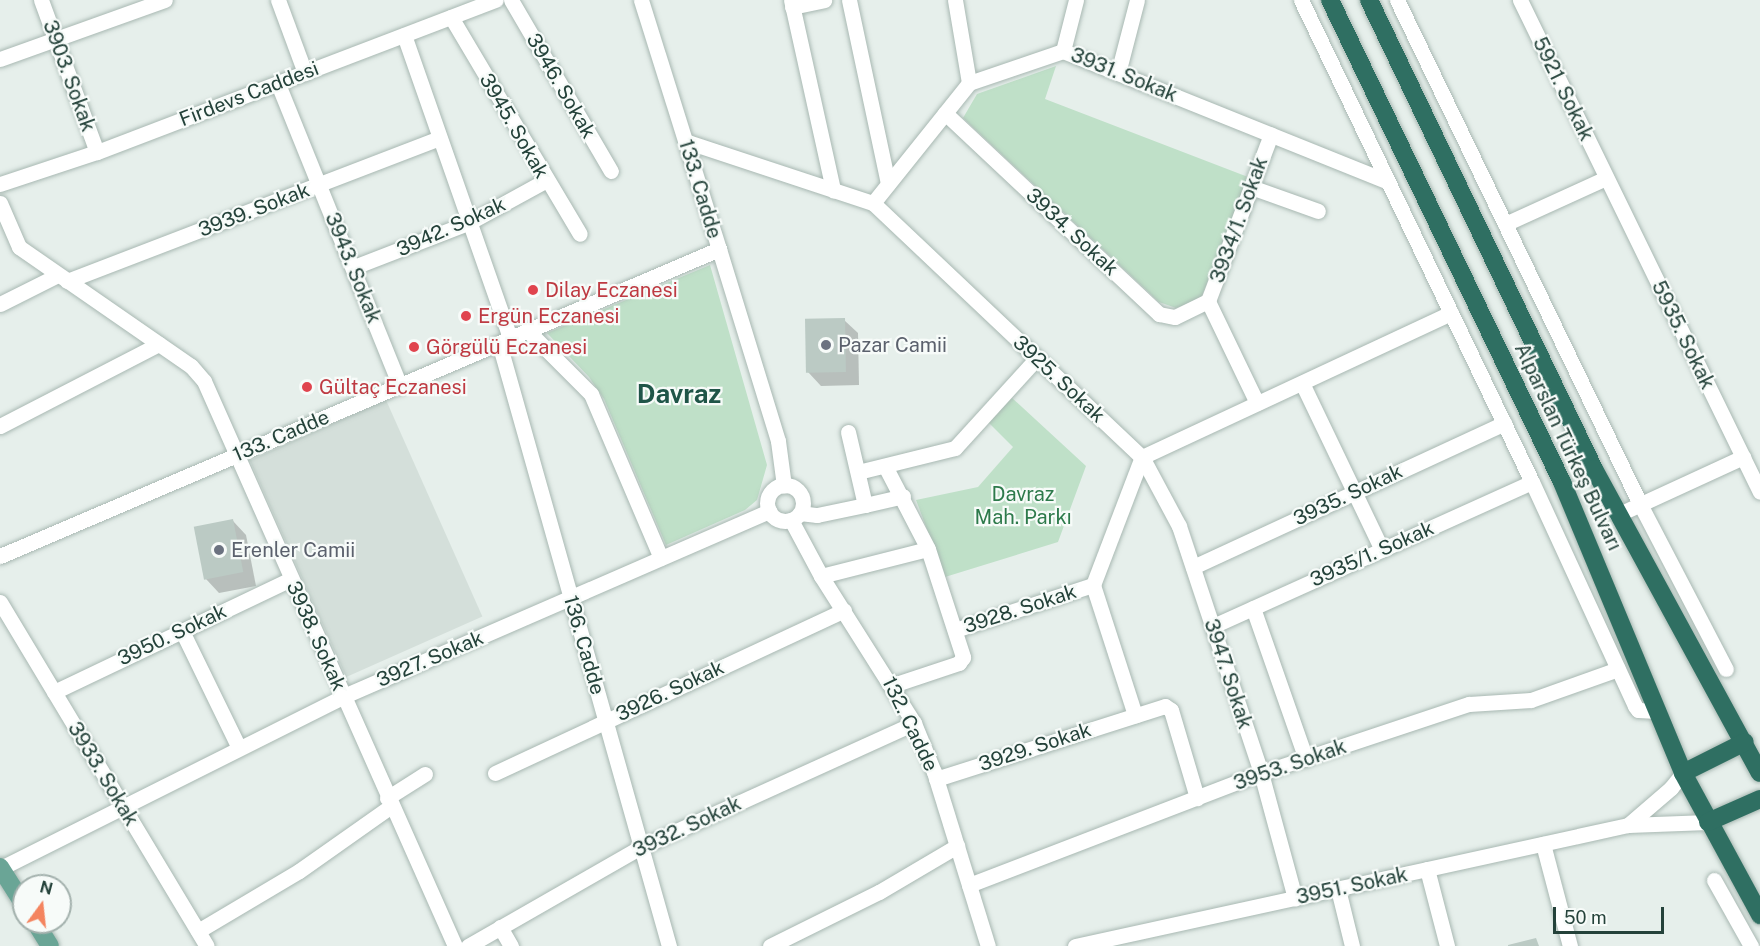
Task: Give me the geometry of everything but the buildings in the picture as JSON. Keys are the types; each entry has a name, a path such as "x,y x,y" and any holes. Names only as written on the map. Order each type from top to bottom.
{"highway":[{"name":"Alparslan Türkeş Bulvarı","path":"1330,0 1562,482 1683,773 1760,915"},
{"name":"Alparslan Türkeş Bulvarı","path":"1369,0 1617,515 1752,746 1760,773"},
{"path":"1683,773 1752,746"},
{"path":"1708,822 1760,799"}],"main road":[{"path":"0,867 12,886"}],"street":[{"name":"3903. Sokak","path":"41,0 97,152"},
{"path":"0,59 165,0"},
{"path":"278,0 305,73"},
{"name":"3946. Sokak","path":"512,0 611,171"},
{"name":"133. Cadde","path":"0,556 719,249 641,0"},
{"path":"824,0 791,4 833,190"},
{"path":"849,0 888,184"},
{"path":"873,203 969,82 955,0"},
{"path":"1063,51 1076,0"},
{"path":"1118,73 1137,0"},
{"path":"1301,0 1532,482 1636,709 1657,711"},
{"path":"1397,0 1640,504 1726,669"},
{"name":"5921. Sokak","path":"1520,0 1606,178"},
{"name":"Firdevs Caddesi","path":"0,184 97,152 492,1"},
{"name":"3945. Sokak","path":"451,17 545,181 580,234"},
{"name":"136. Cadde","path":"404,35 470,222 505,341 571,598 669,946"},
{"name":"3931. Sokak","path":"969,82 1063,51 1387,181"},
{"name":"3943. Sokak","path":"278,84 354,267 400,386"},
{"name":"3934. Sokak","path":"945,113 1159,314 1175,317 1208,302"},
{"name":"3934/1. Sokak","path":"1257,403 1208,302 1271,134"},
{"name":"3939. Sokak","path":"0,304 63,278 440,138"},
{"name":"3925. Sokak","path":"685,141 873,203 1142,457"},
{"path":"1505,224 1606,178"},
{"name":"5935. Sokak","path":"1606,178 1760,492"},
{"name":"3942. Sokak","path":"354,267 470,222 545,181"},
{"path":"1251,188 1318,212"},
{"name":"3938. Sokak","path":"0,203 19,247 199,373 454,946"},
{"path":"719,249 778,441 784,486"},
{"path":"1142,457 1451,313"},
{"path":"528,331 591,394 661,558"},
{"path":"0,426 159,344"},
{"path":"858,472 955,448 1038,358"},
{"path":"1302,383 1382,550"},
{"name":"3935. Sokak","path":"1193,567 1504,423"},
{"path":"848,432 865,505"},
{"name":"3947. Sokak","path":"1142,457 1168,500 1193,567 1261,773 1295,898"},
{"name":"3928. Sokak","path":"955,630 1093,585 1142,457"},
{"path":"1617,515 1743,457"},
{"name":"3928. Sokak","path":"885,466 903,496 928,549 955,630 961,662 893,685"},
{"name":"3935/1. Sokak","path":"1213,626 1532,482"},
{"path":"796,517 802,496 794,488 784,486 769,496 769,511 779,520 817,515 903,496"},
{"name":"3927. Sokak","path":"0,867 344,696 769,511"},
{"name":"132. Cadde","path":"796,517 821,576 893,685 914,723 936,779 988,946"},
{"path":"821,576 928,549"},
{"name":"3950. Sokak","path":"54,692 291,579"},
{"path":"1093,585 1135,715"},
{"name":"3933. Sokak","path":"0,602 207,946"},
{"path":"1253,608 1306,759"},
{"name":"3926. Sokak","path":"495,773 844,610"},
{"path":"182,631 239,748"},
{"name":"3953. Sokak","path":"969,885 1261,773 1469,704 1531,700 1618,669"},
{"name":"3929. Sokak","path":"936,779 1165,706 1169,708 1197,798"},
{"name":"3932. Sokak","path":"468,946 641,848 914,723"},
{"name":"3951. Sokak","path":"1628,825 1671,788 1683,773"},
{"path":"198,931 299,871 426,774"},
{"name":"3951. Sokak","path":"1075,946 1628,825 1708,822"},
{"path":"1543,844 1570,946"},
{"path":"770,946 879,892 957,846"},
{"path":"1427,869 1447,946"},
{"path":"1714,880 1751,946"},
{"path":"1338,888 1352,946"},
{"path":"500,927 510,946"}],"shaded area":[{"path":"386,400 482,617 346,677 250,461"}],"green space":[{"path":"1056,66 1045,99 1248,177 1202,296 1195,301 1176,308 1159,302 963,118 977,94"},
{"path":"710,265 767,465 757,500 745,510 666,545 604,399 589,377 547,333"},
{"name":"Davraz Mah. Parkı","path":"1011,397 1086,466 1058,542 945,577 916,500 978,487 1013,447 988,422"}],"place":[{"name":"Dilay Eczanesi","path":"533,290"},
{"name":"Ergün Eczanesi","path":"466,316"},
{"name":"Pazar Camii","path":"826,345"},
{"name":"Görgülü Eczanesi","path":"414,347"},
{"name":"Gültaç Eczanesi","path":"307,387"},
{"name":"Erenler Camii","path":"219,550"}],"district":[{"name":"Davraz","path":"679,394"}]}
